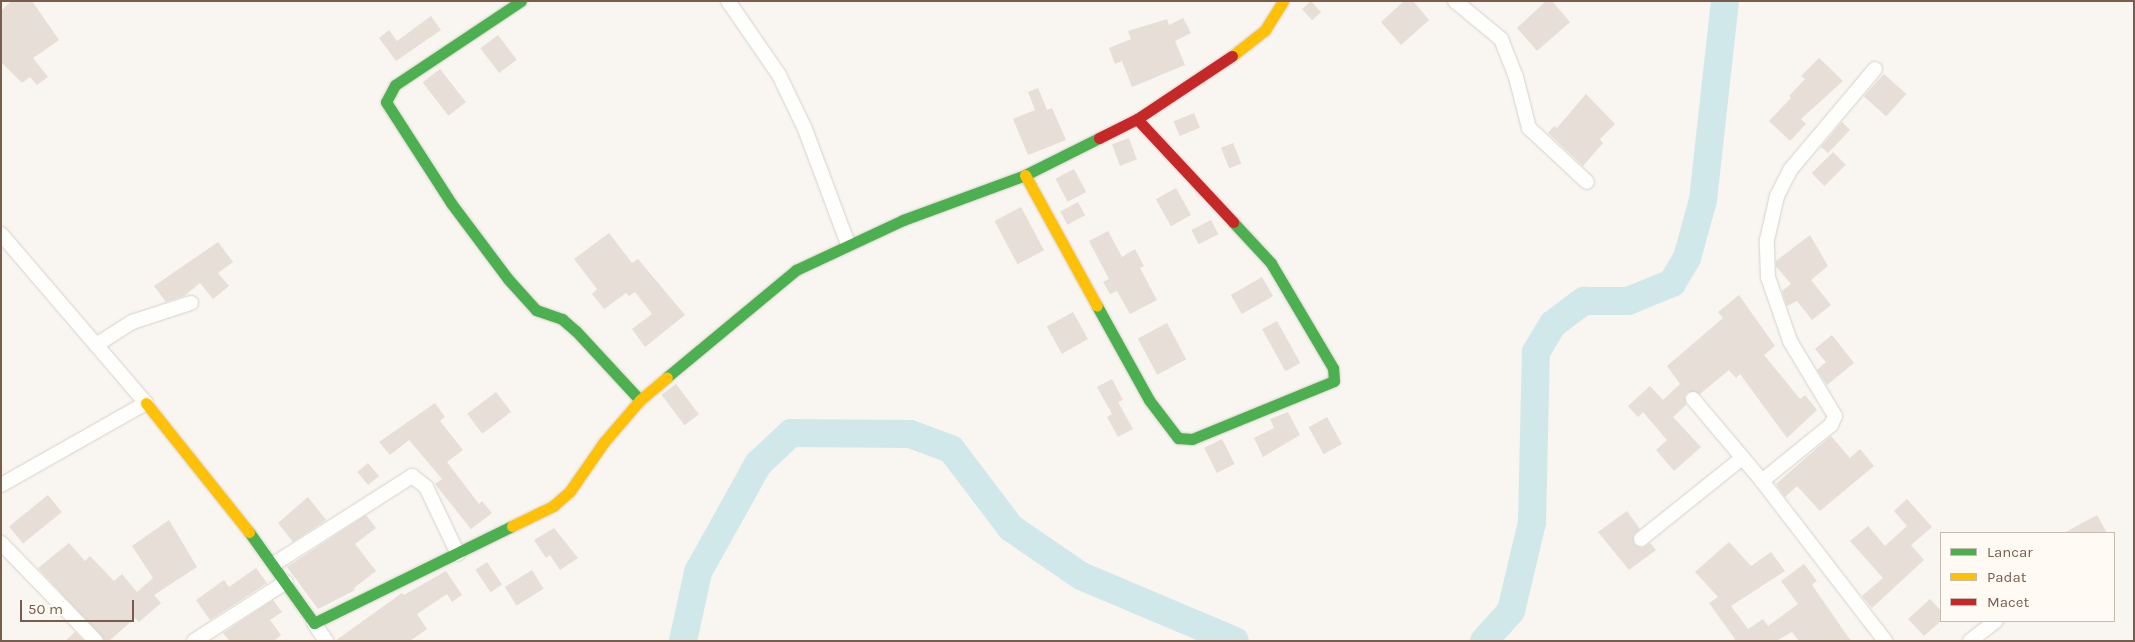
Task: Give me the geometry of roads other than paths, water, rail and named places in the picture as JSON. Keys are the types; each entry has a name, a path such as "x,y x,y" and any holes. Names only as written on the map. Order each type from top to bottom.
{"street":[{"path":"521,1 400,82 389,93 386,102 450,203 508,279 536,310 562,319 576,331 640,400"},
{"path":"728,1 779,75 805,129 848,244"},
{"path":"314,622 544,512 565,497 640,400 776,285 848,244 1025,175 1137,119 1244,49 1265,30 1283,1"},
{"path":"1455,1 1502,40 1529,128 1587,182"},
{"path":"1762,481 1831,425 1834,416 1790,341 1768,277 1767,240 1777,196 1790,170 1875,69"},
{"path":"1025,175 1148,400 1178,438 1192,439 1334,381 1333,368 1271,263 1137,119"},
{"path":"1,234 146,403 274,564 326,641"},
{"path":"96,345 132,322 191,302"},
{"path":"1693,399 1762,481 1885,641"},
{"path":"1,485 146,403"},
{"path":"1641,539 1742,458"},
{"path":"274,564 412,476 426,487 458,554"},
{"path":"1,543 96,641"},
{"path":"194,641 286,582"},
{"path":"1970,641 1995,622"}],"waterway":[{"path":"1484,641 1511,611 1532,522 1536,352 1553,324 1584,301 1628,301 1672,283 1687,258 1703,200 1725,1"},
{"path":"683,641 698,572 758,464 791,433 910,434 951,449 1011,528 1081,576 1235,641"}]}
